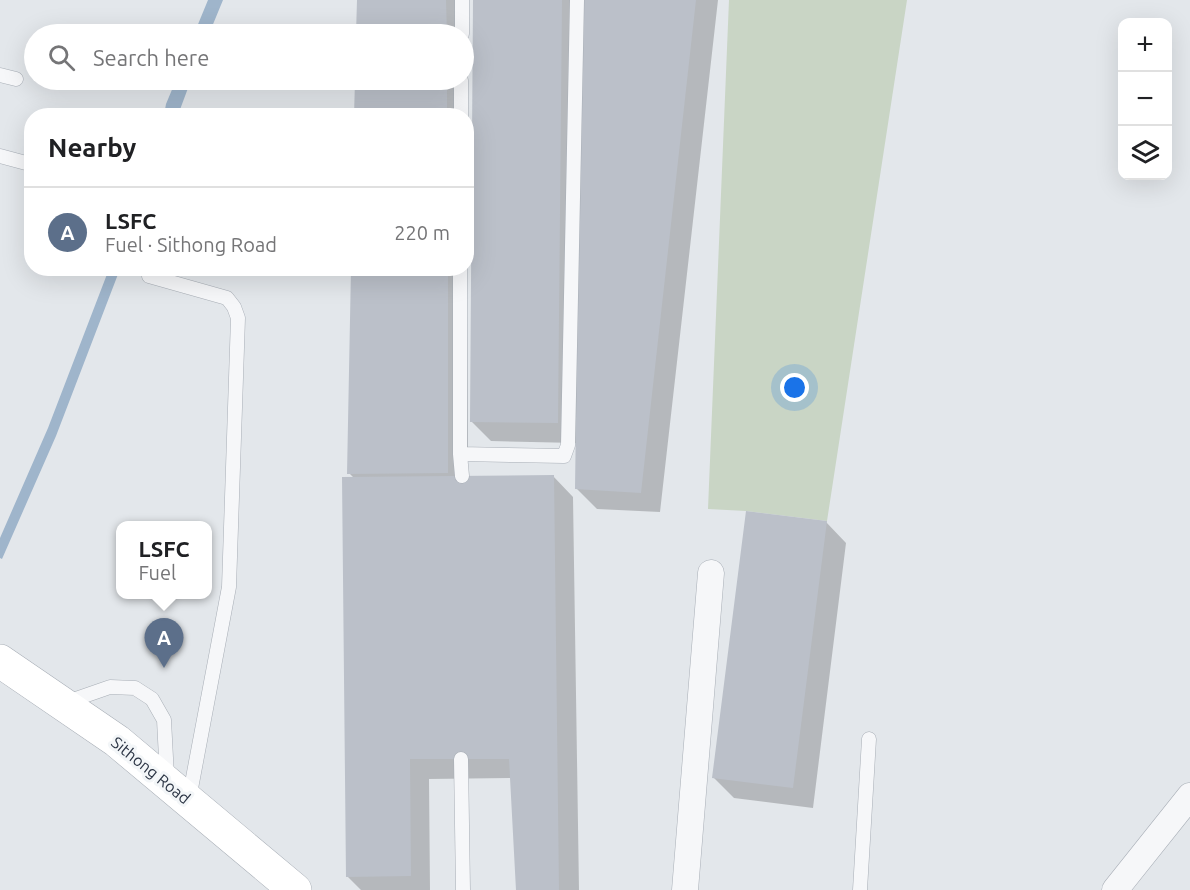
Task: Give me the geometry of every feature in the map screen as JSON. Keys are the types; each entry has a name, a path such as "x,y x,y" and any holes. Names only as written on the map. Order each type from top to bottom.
{"main road":[{"name":"Sithong Road","path":"0,662 117,741 295,890"}],"street":[{"path":"685,890 711,573"},
{"path":"1115,890 1190,796"}],"lane":[{"path":"462,0 462,24"},
{"path":"460,454 564,456 568,445 577,0"},
{"path":"0,75 16,79"},
{"path":"461,90 461,108"},
{"path":"0,156 24,162"},
{"path":"149,276 226,298 234,307 238,318 230,576 178,792"},
{"path":"460,276 462,476"},
{"path":"62,703 110,687 135,688 152,699 164,720 178,792"},
{"path":"860,890 869,739"},
{"path":"461,759 464,890"}],"green space":[{"path":"729,0 907,0 827,521 746,511 708,509"}],"water":[{"path":"208,0 223,0 213,24 198,24"},
{"path":"172,90 187,90 181,108 165,108"},
{"path":"106,276 117,276 56,436 2,559 0,558 0,538 48,428"}],"building":[{"path":"357,0 446,0 447,24 356,24"},
{"path":"473,0 562,0 558,423 470,422 471,276 474,276"},
{"path":"582,0 696,0 641,493 575,489"},
{"path":"355,90 447,90 447,108 354,108"},
{"path":"351,276 448,276 448,473 347,474"},
{"path":"554,475 559,890 516,890 509,759 410,759 411,876 346,877 342,477"},
{"path":"746,511 827,521 793,788 712,778"}],"place":[{"name":"LSFC","path":"164,668"}]}
